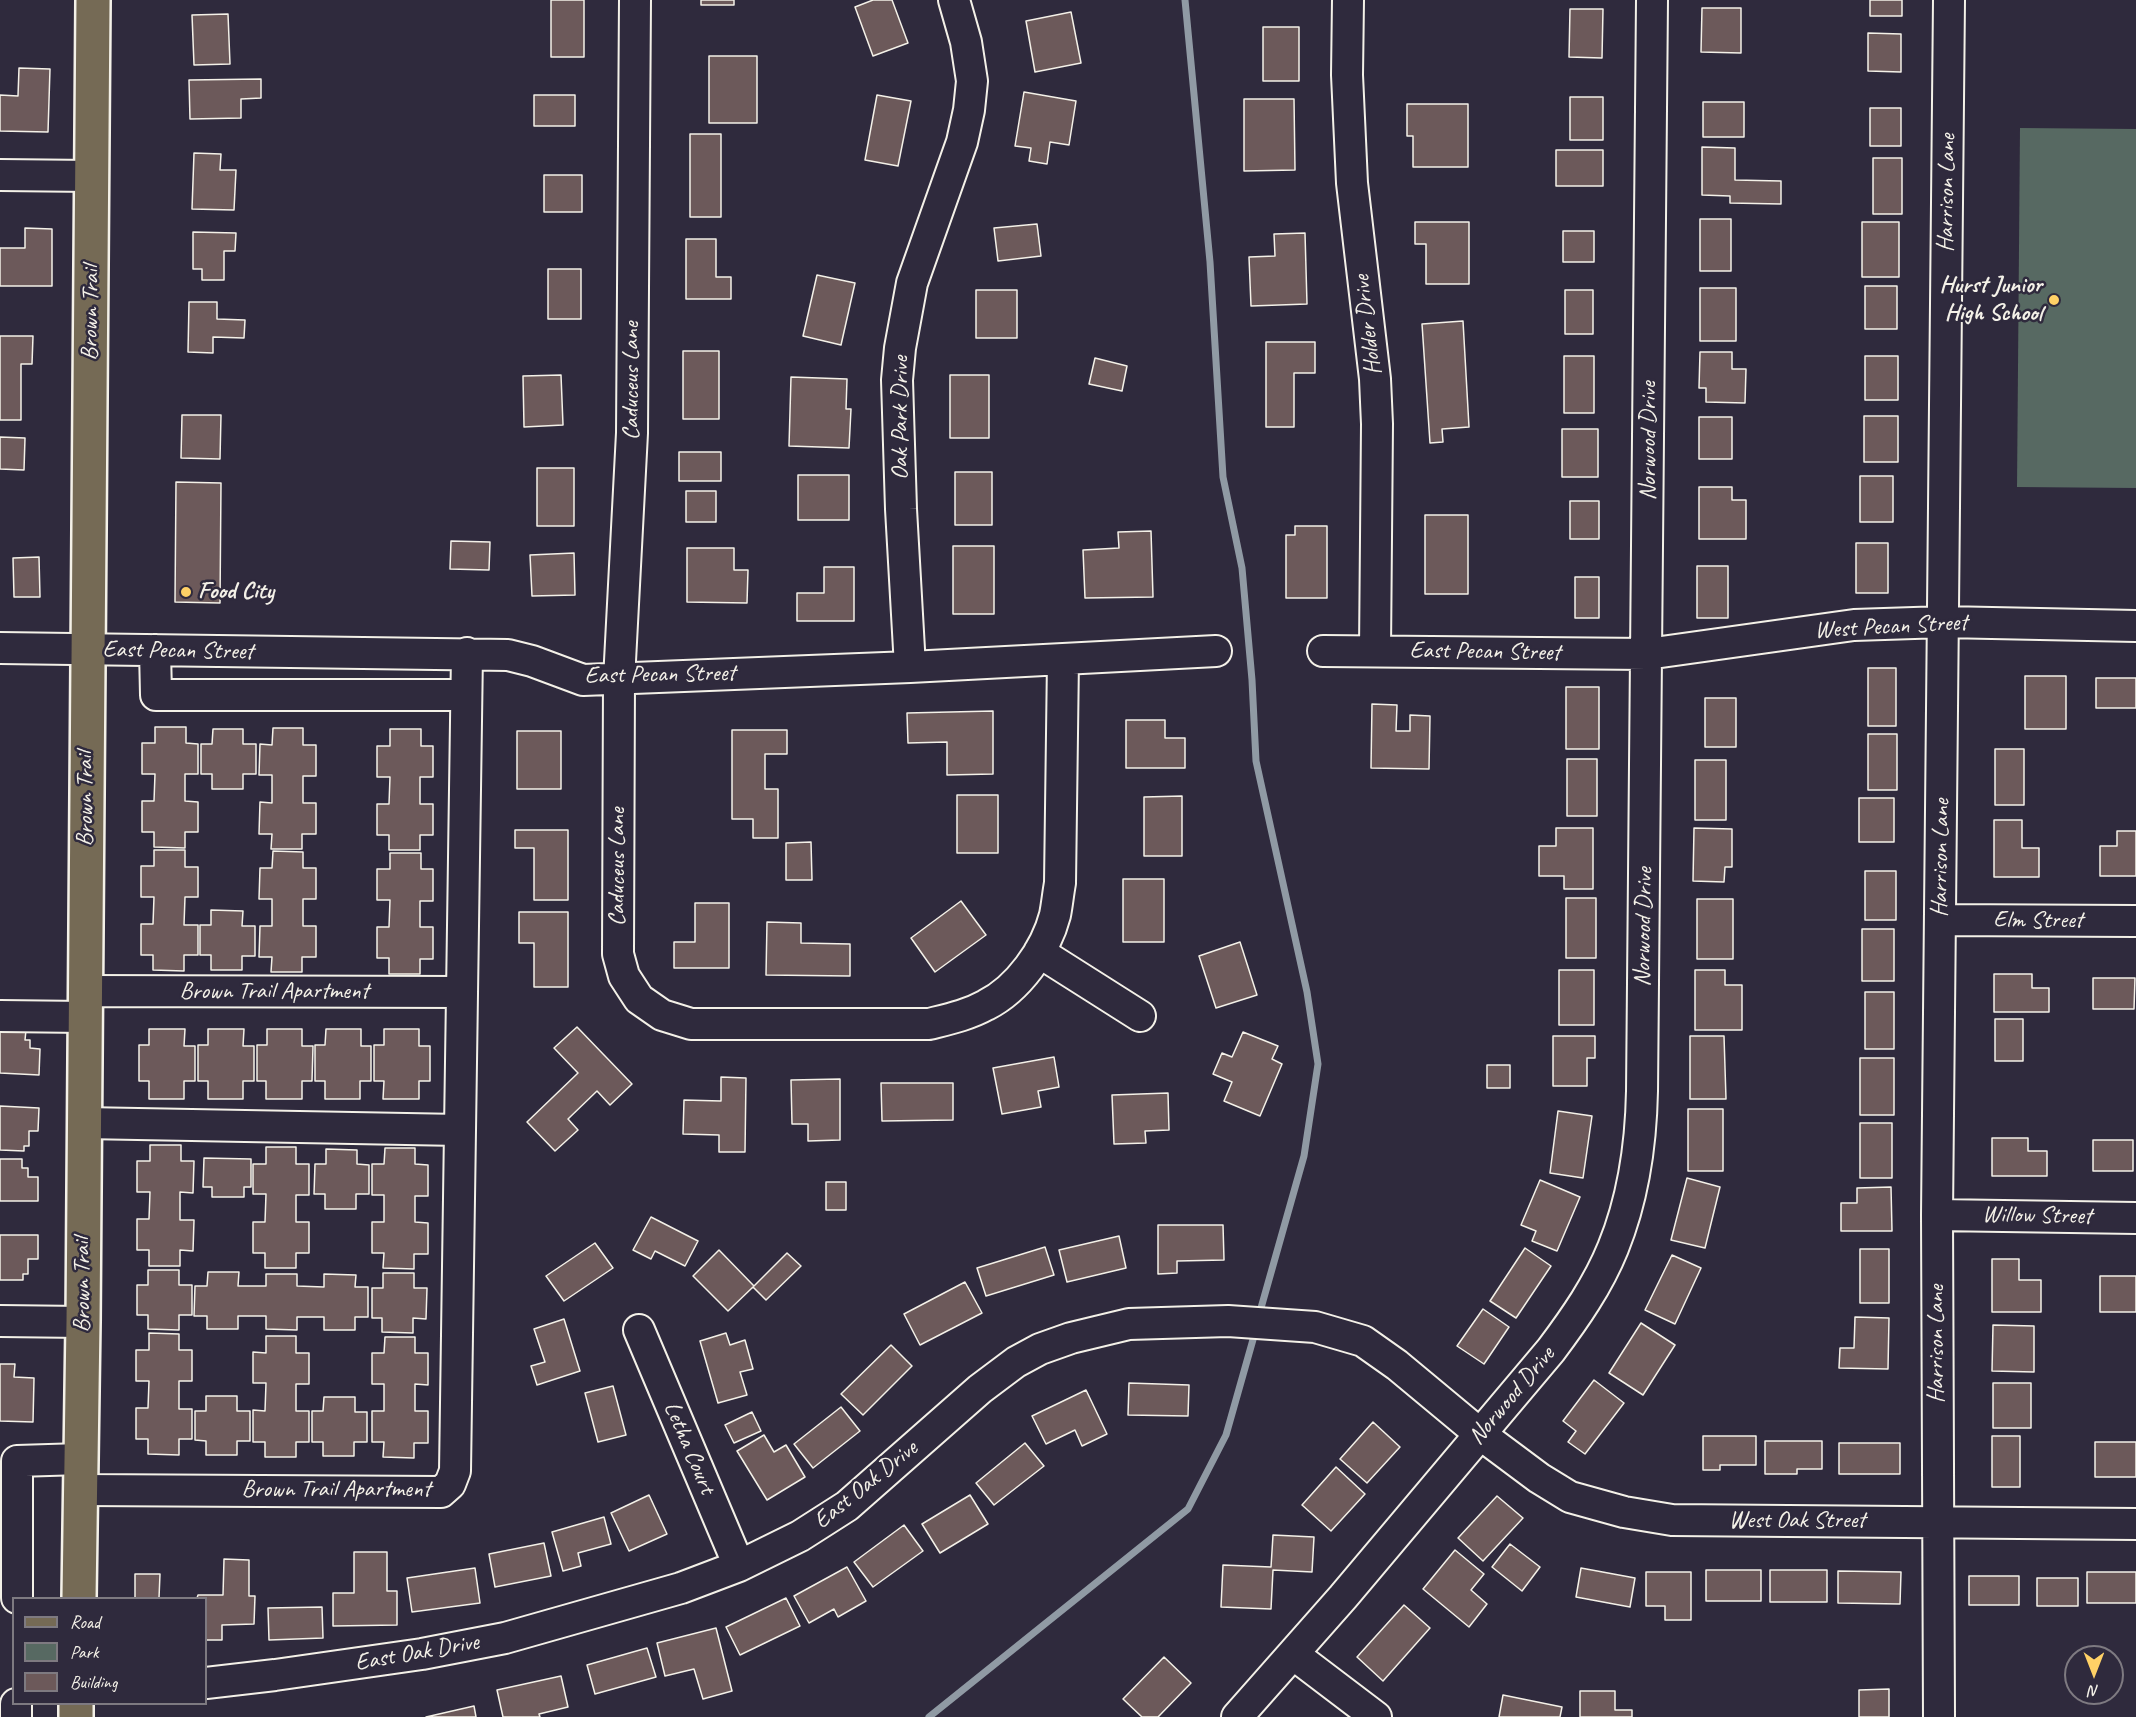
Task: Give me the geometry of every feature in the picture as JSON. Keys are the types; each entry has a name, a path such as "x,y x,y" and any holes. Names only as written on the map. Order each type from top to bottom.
{"main road":[{"name":"Brown Trail","path":"79,1597 93,0"}],"street":[{"name":"Caduceus Lane","path":"635,0 632,433 619,680 618,954 624,976 639,999 662,1015 691,1024 929,1024 962,1016 987,1005 1007,991 1039,952 1055,917 1060,883 1064,659"},
{"name":"Oak Park Drive","path":"910,667 900,509 897,380 900,348 912,282 962,142 969,110 972,81 966,42 954,0"},
{"name":"Holder Drive","path":"1348,0 1347,75 1352,183 1375,379 1377,424 1375,650"},
{"name":"Norwood Drive","path":"1237,1717 1343,1597 1551,1350 1601,1274 1614,1247 1630,1193 1641,1123 1652,0"},
{"name":"Harrison Lane","path":"1939,1717 1937,1215 1949,0"},
{"path":"0,175 92,176"},
{"name":"West Pecan Street","path":"1647,654 1854,625 1944,622 2136,626"},
{"name":"East Pecan Street","path":"0,648 507,655 532,661 583,680 910,667 1216,651"},
{"path":"155,650 156,695 466,695"},
{"name":"East Pecan Street","path":"1323,651 1647,654"},
{"name":"Brown Trail Apartment","path":"9,1461 81,1475 441,1492 450,1484 455,1471 467,653"},
{"name":"Elm Street","path":"1940,920 2136,921"},
{"path":"1039,952 1140,1016"},
{"name":"Brown Trail Apartment","path":"0,1016 86,1004 462,992"},
{"path":"84,1123 460,1130"},
{"name":"Willow Street","path":"1937,1215 2136,1218"},
{"path":"0,1321 83,1322"},
{"name":"East Oak Drive","path":"207,1683 275,1676 422,1654 505,1638 681,1588 739,1566 800,1536 847,1506 980,1389 1016,1362 1040,1349 1071,1338 1129,1324 1228,1322 1315,1327 1363,1341 1406,1372 1480,1434"},
{"name":"Letha Court","path":"639,1330 739,1566"},
{"name":"West Oak Street","path":"1480,1434 1539,1478 1570,1497 1624,1512 1672,1520 2136,1524"},
{"path":"9,1461 17,1597"},
{"path":"1293,1654 1376,1717"}],"green space":[{"path":"2020,128 2136,129 2136,488 2017,487"}],"building":[{"path":"551,0 584,0 584,57 551,57"},
{"path":"701,0 734,0 734,5 701,5"},
{"path":"873,0 892,0 908,43 873,56 855,7"},
{"path":"1870,0 1902,0 1902,16 1870,16"},
{"path":"1702,8 1741,8 1741,53 1701,52"},
{"path":"1570,9 1603,9 1602,58 1569,57"},
{"path":"1071,12 1081,63 1035,72 1026,21"},
{"path":"228,14 230,64 194,65 192,15"},
{"path":"1263,27 1299,27 1299,81 1263,81"},
{"path":"1868,33 1901,34 1901,72 1868,71"},
{"path":"709,56 757,56 757,123 709,123"},
{"path":"19,68 50,69 48,132 0,131 0,95 18,96"},
{"path":"261,79 261,98 241,99 241,118 190,119 189,80"},
{"path":"1024,92 1076,101 1069,145 1050,142 1047,164 1029,161 1031,148 1015,146"},
{"path":"534,95 575,95 575,126 534,126"},
{"path":"877,95 911,101 898,166 865,160"},
{"path":"1570,97 1603,97 1603,140 1570,140"},
{"path":"1244,99 1294,99 1295,170 1244,171"},
{"path":"1703,102 1744,102 1744,137 1703,137"},
{"path":"1407,104 1468,104 1468,167 1413,167 1413,136 1407,136"},
{"path":"1870,108 1901,108 1901,146 1870,146"},
{"path":"690,134 721,134 721,217 690,217"},
{"path":"1702,147 1735,148 1735,180 1781,181 1781,204 1730,203 1730,196 1702,195"},
{"path":"1556,150 1603,150 1603,186 1556,186"},
{"path":"194,153 221,154 220,170 236,170 234,210 192,209"},
{"path":"1873,158 1902,158 1902,214 1873,214"},
{"path":"544,175 582,175 582,212 544,212"},
{"path":"1700,219 1731,219 1731,271 1700,271"},
{"path":"1415,222 1469,222 1469,284 1426,284 1426,244 1415,244"},
{"path":"1862,222 1899,222 1899,277 1862,277"},
{"path":"1037,224 1041,256 998,261 994,228"},
{"path":"25,228 52,229 52,286 0,286 0,248 25,248"},
{"path":"1563,231 1594,231 1594,262 1563,262"},
{"path":"193,232 236,233 235,251 224,251 224,280 202,280 202,269 193,269"},
{"path":"1305,233 1307,304 1251,306 1249,257 1275,256 1274,234"},
{"path":"686,239 716,239 716,277 731,277 731,299 686,299"},
{"path":"548,269 581,269 581,319 548,319"},
{"path":"817,275 855,283 841,345 803,336"},
{"path":"1865,286 1897,286 1897,329 1865,329"},
{"path":"1700,288 1736,288 1736,341 1700,341"},
{"path":"976,290 1017,290 1017,338 976,338"},
{"path":"1565,290 1593,290 1593,334 1565,334"},
{"path":"189,302 217,302 217,319 245,320 244,338 213,337 213,353 188,352"},
{"path":"1463,321 1469,427 1442,429 1443,442 1430,443 1422,324"},
{"path":"0,336 33,336 32,364 21,364 21,420 0,420"},
{"path":"1266,342 1315,342 1315,373 1294,373 1294,427 1266,427"},
{"path":"683,351 719,351 719,419 683,419"},
{"path":"1700,352 1732,352 1732,369 1746,369 1745,403 1706,402 1706,388 1699,388"},
{"path":"1564,356 1594,356 1594,413 1564,413"},
{"path":"1865,356 1898,356 1898,400 1865,400"},
{"path":"1095,358 1127,366 1122,391 1089,384"},
{"path":"561,375 563,425 524,427 523,376"},
{"path":"950,375 989,375 989,438 950,438"},
{"path":"791,377 847,379 846,409 851,409 849,448 789,446"},
{"path":"182,415 221,415 220,459 181,458"},
{"path":"1864,416 1898,416 1898,462 1864,462"},
{"path":"1699,417 1732,417 1732,459 1699,459"},
{"path":"1562,429 1598,429 1598,477 1562,477"},
{"path":"0,437 25,438 24,470 0,469"},
{"path":"679,452 721,452 721,481 679,481"},
{"path":"537,468 574,468 574,526 537,526"},
{"path":"955,472 992,472 992,525 955,525"},
{"path":"798,475 849,475 849,520 798,520"},
{"path":"1860,476 1893,476 1893,522 1860,522"},
{"path":"176,482 221,483 220,603 175,602"},
{"path":"1699,487 1732,487 1732,500 1746,500 1746,539 1699,539"},
{"path":"686,491 716,491 716,522 686,522"},
{"path":"1570,501 1599,501 1599,539 1570,539"},
{"path":"1425,515 1468,515 1468,594 1425,594"},
{"path":"1295,526 1327,526 1327,598 1286,598 1286,535 1295,535"},
{"path":"1151,531 1153,597 1085,598 1083,550 1119,548 1118,532"},
{"path":"451,541 490,542 489,570 450,569"},
{"path":"1856,543 1888,543 1888,593 1856,593"},
{"path":"953,546 994,546 994,614 953,614"},
{"path":"687,548 734,548 734,570 748,570 747,603 687,602"},
{"path":"574,553 575,595 532,596 530,555"},
{"path":"39,557 40,597 14,597 13,558"},
{"path":"1697,566 1728,566 1728,618 1697,618"},
{"path":"824,567 854,567 854,621 797,621 797,593 824,593"},
{"path":"1575,577 1599,577 1599,618 1575,618"},
{"path":"1868,668 1896,668 1896,726 1868,726"},
{"path":"2025,676 2066,676 2066,729 2025,729"},
{"path":"2096,678 2136,678 2136,708 2096,708"},
{"path":"1566,687 1599,687 1599,749 1566,749"},
{"path":"1705,698 1736,698 1736,747 1705,747"},
{"path":"1372,704 1397,705 1396,731 1410,731 1410,715 1430,716 1429,769 1371,768"},
{"path":"993,711 993,774 947,775 947,742 908,743 907,713"},
{"path":"1126,720 1165,720 1165,738 1185,738 1185,768 1126,768"},
{"path":"155,727 186,727 186,743 198,744 198,774 185,774 185,801 198,802 198,832 185,832 185,848 154,847 154,832 142,832 142,801 154,801 155,774 142,774 142,743 155,743"},
{"path":"273,728 303,728 303,745 316,745 316,776 303,776 303,803 316,803 316,834 302,834 302,849 271,849 272,834 259,834 260,802 272,803 272,775 259,775 260,744 272,745"},
{"path":"213,729 243,729 243,744 256,744 256,774 243,774 243,789 212,789 212,774 201,774 201,744 212,744"},
{"path":"390,729 421,729 421,746 433,746 433,777 420,777 420,804 433,804 433,835 420,835 420,850 389,850 389,835 377,835 377,804 389,804 390,777 377,777 377,746 390,746"},
{"path":"732,730 787,730 787,754 765,754 765,789 778,789 778,838 753,838 753,819 732,819"},
{"path":"517,731 561,731 561,789 517,789"},
{"path":"1868,734 1897,734 1897,790 1868,790"},
{"path":"1995,749 2024,749 2024,805 1995,805"},
{"path":"1567,759 1597,759 1597,816 1567,816"},
{"path":"1695,760 1726,760 1726,820 1695,820"},
{"path":"957,795 998,795 998,853 957,853"},
{"path":"1182,796 1182,856 1144,856 1144,797"},
{"path":"1859,798 1894,798 1894,842 1859,842"},
{"path":"1994,820 2022,820 2022,848 2039,848 2039,877 1994,877"},
{"path":"1556,828 1593,828 1593,889 1564,889 1564,876 1539,876 1539,846 1556,846"},
{"path":"1694,828 1732,829 1732,867 1725,867 1724,882 1693,881"},
{"path":"515,830 568,830 568,900 534,900 534,848 515,848"},
{"path":"2117,831 2136,831 2136,876 2100,876 2100,846 2117,846"},
{"path":"811,842 812,880 786,880 786,843"},
{"path":"154,850 185,850 185,867 198,867 198,897 185,897 184,925 198,925 198,955 184,955 184,971 153,970 153,955 141,955 141,924 153,924 154,897 141,897 141,866 154,866"},
{"path":"273,851 303,852 303,868 316,868 316,899 303,899 303,926 316,926 316,957 302,957 302,972 271,972 272,957 259,957 260,926 272,926 272,899 259,899 260,868 272,868"},
{"path":"390,853 421,853 421,869 433,869 433,901 420,901 420,927 433,927 433,959 420,959 420,974 389,974 389,958 377,958 377,927 389,927 390,900 377,900 377,869 390,869"},
{"path":"1865,871 1896,871 1896,920 1865,920"},
{"path":"1123,879 1164,879 1164,942 1123,942"},
{"path":"1566,898 1596,898 1596,958 1566,958"},
{"path":"1697,899 1733,899 1733,959 1697,959"},
{"path":"961,901 986,935 935,972 911,938"},
{"path":"695,903 729,903 729,968 674,968 674,942 695,942"},
{"path":"211,910 243,911 242,926 255,926 255,956 242,956 242,970 211,970 211,955 200,955 200,925 211,925"},
{"path":"519,912 568,912 568,987 534,987 534,943 519,943"},
{"path":"767,922 801,923 801,943 850,944 850,976 766,975"},
{"path":"1862,929 1894,929 1894,981 1862,981"},
{"path":"1240,942 1257,995 1216,1008 1199,956"},
{"path":"1559,970 1594,970 1594,1025 1559,1025"},
{"path":"1695,970 1725,970 1725,985 1742,985 1742,1030 1695,1030"},
{"path":"1994,974 2032,974 2032,988 2049,988 2049,1012 1994,1012"},
{"path":"2093,978 2135,978 2134,1009 2093,1009"},
{"path":"1865,992 1894,992 1894,1049 1865,1049"},
{"path":"1995,1019 2023,1019 2023,1061 1995,1061"},
{"path":"577,1027 632,1084 610,1105 597,1091 568,1119 578,1130 555,1151 527,1122 578,1073 554,1048"},
{"path":"0,1029 26,1030 25,1040 30,1040 30,1048 40,1049 39,1075 0,1073"},
{"path":"149,1029 185,1029 184,1046 195,1046 195,1081 184,1081 184,1099 149,1099 149,1081 139,1081 139,1045 149,1045"},
{"path":"208,1029 244,1029 243,1046 254,1046 254,1081 243,1081 243,1099 208,1099 208,1081 198,1081 198,1045 208,1045"},
{"path":"267,1029 302,1029 302,1046 313,1046 312,1081 302,1081 302,1099 266,1099 266,1081 257,1081 257,1045 267,1045"},
{"path":"326,1029 361,1029 361,1046 371,1046 371,1081 360,1081 360,1099 325,1099 325,1081 315,1081 315,1045 325,1045"},
{"path":"384,1029 419,1029 419,1046 430,1046 430,1081 419,1081 419,1099 383,1099 384,1081 374,1081 374,1045 384,1045"},
{"path":"1243,1032 1278,1046 1272,1059 1282,1064 1260,1116 1224,1101 1232,1082 1213,1074 1222,1053 1232,1057"},
{"path":"1553,1036 1595,1036 1595,1058 1587,1058 1587,1086 1553,1086"},
{"path":"1690,1036 1724,1036 1726,1099 1690,1099"},
{"path":"1054,1057 1059,1087 1038,1091 1041,1107 1002,1114 993,1068"},
{"path":"1860,1058 1894,1058 1894,1115 1860,1115"},
{"path":"1487,1065 1510,1065 1510,1088 1487,1088"},
{"path":"721,1077 746,1078 745,1152 719,1152 719,1135 683,1134 684,1100 721,1101"},
{"path":"840,1079 840,1140 808,1141 808,1124 792,1124 791,1080"},
{"path":"881,1083 953,1083 953,1120 882,1121"},
{"path":"1168,1093 1169,1130 1145,1131 1146,1143 1114,1144 1112,1095"},
{"path":"0,1106 39,1108 38,1131 29,1131 29,1146 24,1146 24,1151 0,1150"},
{"path":"1688,1109 1723,1109 1723,1171 1688,1171"},
{"path":"1558,1111 1592,1116 1583,1178 1550,1173"},
{"path":"1860,1123 1892,1123 1892,1178 1860,1178"},
{"path":"1992,1138 2028,1138 2028,1151 2047,1151 2047,1176 1992,1176"},
{"path":"2093,1140 2133,1140 2133,1171 2093,1171"},
{"path":"150,1145 181,1145 181,1161 194,1161 193,1193 180,1192 180,1220 194,1220 193,1251 180,1250 180,1266 149,1266 149,1250 137,1250 137,1219 149,1219 150,1192 137,1192 137,1161 150,1161"},
{"path":"266,1147 296,1147 296,1164 309,1164 309,1195 296,1195 296,1222 309,1222 309,1253 296,1253 296,1268 265,1268 265,1253 253,1253 253,1222 265,1222 266,1194 253,1194 253,1164 266,1164"},
{"path":"385,1148 415,1148 415,1164 428,1165 428,1196 415,1196 415,1222 428,1223 428,1254 414,1254 414,1269 383,1268 384,1253 372,1253 372,1222 384,1222 384,1195 372,1195 372,1164 384,1164"},
{"path":"326,1149 357,1150 357,1164 369,1165 369,1194 356,1194 356,1209 325,1209 325,1194 314,1194 315,1164 326,1164"},
{"path":"204,1158 251,1159 251,1187 244,1187 244,1197 212,1197 212,1187 203,1187"},
{"path":"0,1159 22,1159 22,1168 28,1168 28,1177 38,1177 38,1201 0,1201"},
{"path":"1687,1178 1720,1187 1705,1248 1671,1240"},
{"path":"1540,1180 1580,1197 1557,1251 1532,1241 1536,1231 1521,1225"},
{"path":"826,1182 846,1182 846,1210 826,1210"},
{"path":"1891,1187 1892,1231 1841,1231 1841,1203 1857,1203 1857,1188"},
{"path":"651,1217 698,1241 685,1266 655,1251 651,1259 633,1250"},
{"path":"1158,1225 1223,1225 1224,1260 1177,1261 1177,1273 1158,1274"},
{"path":"0,1235 38,1235 38,1259 28,1259 28,1274 23,1274 23,1280 0,1280"},
{"path":"1119,1236 1126,1268 1067,1282 1059,1250"},
{"path":"595,1243 613,1268 564,1301 546,1276"},
{"path":"1045,1247 1054,1275 986,1296 977,1268"},
{"path":"1525,1248 1551,1266 1516,1318 1490,1301"},
{"path":"1860,1249 1889,1249 1889,1303 1860,1303"},
{"path":"719,1250 754,1286 787,1253 801,1266 766,1300 753,1287 728,1311 693,1276"},
{"path":"1672,1255 1701,1268 1675,1324 1645,1310"},
{"path":"1992,1259 2019,1259 2019,1280 2041,1280 2041,1312 1992,1312"},
{"path":"148,1270 179,1270 179,1285 192,1285 192,1315 179,1315 179,1330 148,1329 148,1315 137,1315 137,1285 148,1285"},
{"path":"208,1272 239,1272 238,1286 266,1286 266,1274 297,1274 297,1286 324,1287 324,1274 356,1275 355,1287 368,1287 368,1317 355,1317 355,1330 324,1330 324,1317 297,1317 297,1330 266,1329 266,1316 238,1316 238,1329 207,1329 207,1316 194,1316 195,1286 207,1286"},
{"path":"383,1273 414,1273 414,1288 427,1288 426,1319 413,1318 413,1333 382,1332 382,1318 372,1318 372,1288 383,1288"},
{"path":"2100,1276 2136,1276 2136,1312 2100,1312"},
{"path":"965,1282 982,1313 920,1345 904,1314"},
{"path":"1483,1309 1509,1327 1484,1364 1457,1346"},
{"path":"1855,1317 1889,1318 1888,1369 1839,1368 1840,1348 1854,1348"},
{"path":"564,1319 580,1371 537,1385 531,1366 545,1362 534,1329"},
{"path":"1641,1323 1675,1345 1643,1395 1609,1373"},
{"path":"1993,1325 2034,1326 2034,1372 1992,1371"},
{"path":"149,1333 179,1334 179,1350 192,1350 192,1381 179,1381 179,1409 192,1409 192,1439 179,1439 179,1455 148,1454 148,1439 136,1439 136,1408 148,1408 149,1381 136,1381 136,1350 149,1350"},
{"path":"726,1333 730,1345 745,1340 753,1369 740,1372 747,1395 718,1403 700,1341"},
{"path":"266,1336 296,1336 296,1353 309,1353 309,1384 296,1384 296,1411 309,1411 309,1442 296,1442 296,1457 265,1457 265,1442 253,1442 253,1410 265,1411 266,1383 253,1383 253,1352 266,1353"},
{"path":"385,1337 415,1337 415,1353 428,1353 428,1385 415,1384 415,1411 428,1411 428,1443 414,1443 414,1458 383,1457 384,1442 372,1442 372,1411 384,1411 384,1384 372,1384 372,1353 384,1353"},
{"path":"891,1345 912,1366 863,1415 841,1394"},
{"path":"0,1364 15,1364 14,1377 34,1378 33,1422 0,1421"},
{"path":"1594,1380 1624,1403 1585,1454 1568,1442 1576,1431 1563,1421"},
{"path":"1129,1383 1189,1385 1188,1416 1128,1415"},
{"path":"1993,1383 2031,1383 2031,1428 1993,1428"},
{"path":"613,1386 626,1435 598,1442 585,1393"},
{"path":"1086,1390 1107,1434 1082,1446 1075,1430 1046,1444 1032,1416"},
{"path":"206,1396 237,1396 237,1411 250,1411 250,1441 237,1441 237,1455 206,1455 206,1441 195,1440 195,1411 206,1411"},
{"path":"324,1397 355,1397 355,1412 367,1412 367,1442 354,1442 354,1456 323,1456 323,1442 312,1442 312,1411 323,1411"},
{"path":"841,1407 860,1431 813,1468 794,1444"},
{"path":"752,1412 761,1431 734,1443 725,1425"},
{"path":"1373,1422 1400,1447 1367,1483 1340,1459"},
{"path":"764,1435 774,1452 786,1445 805,1477 767,1500 737,1451"},
{"path":"1703,1436 1756,1436 1756,1465 1720,1465 1720,1470 1703,1470"},
{"path":"1992,1436 2020,1436 2020,1487 1992,1487"},
{"path":"1765,1441 1822,1441 1822,1469 1797,1469 1797,1474 1765,1474"},
{"path":"2095,1442 2136,1442 2136,1477 2095,1477"},
{"path":"1025,1443 1044,1466 994,1505 976,1483"},
{"path":"1839,1443 1900,1443 1900,1474 1839,1474"},
{"path":"1336,1467 1365,1494 1331,1531 1302,1505"},
{"path":"649,1495 667,1534 629,1551 611,1513"},
{"path":"970,1495 988,1524 940,1553 922,1524"},
{"path":"1497,1496 1523,1518 1483,1561 1458,1538"},
{"path":"604,1517 611,1544 578,1553 581,1566 563,1571 552,1532"},
{"path":"904,1525 923,1551 873,1587 854,1562"},
{"path":"1273,1535 1314,1537 1312,1572 1273,1570 1271,1609 1221,1607 1223,1565 1271,1567"},
{"path":"544,1543 551,1576 495,1587 489,1554"},
{"path":"1510,1544 1540,1567 1522,1591 1492,1567"},
{"path":"1455,1550 1484,1574 1471,1590 1487,1604 1469,1627 1423,1589"},
{"path":"354,1552 387,1552 387,1591 397,1591 397,1625 333,1626 333,1593 354,1593"},
{"path":"224,1559 249,1560 249,1596 255,1596 254,1624 222,1625 222,1640 207,1640 207,1597 197,1597 198,1595 223,1595"},
{"path":"847,1567 866,1601 838,1617 834,1609 809,1623 794,1596"},
{"path":"475,1568 480,1603 412,1612 407,1578"},
{"path":"1581,1568 1635,1578 1630,1607 1576,1597"},
{"path":"1706,1570 1761,1570 1761,1601 1706,1601"},
{"path":"1770,1570 1827,1570 1827,1602 1770,1602"},
{"path":"1838,1571 1901,1572 1900,1604 1838,1603"},
{"path":"1646,1572 1691,1572 1691,1620 1665,1620 1665,1606 1646,1606"},
{"path":"2087,1572 2136,1572 2136,1603 2087,1603"},
{"path":"135,1574 160,1574 159,1597 135,1597"},
{"path":"1969,1576 2019,1576 2019,1605 1969,1605"},
{"path":"2037,1578 2078,1578 2078,1606 2037,1606"},
{"path":"786,1598 800,1626 740,1655 726,1627"},
{"path":"1404,1605 1430,1628 1383,1681 1357,1657"},
{"path":"322,1607 323,1638 269,1640 268,1608"},
{"path":"716,1628 732,1691 703,1699 694,1669 665,1676 657,1643"},
{"path":"647,1648 656,1677 595,1694 587,1665"},
{"path":"1164,1657 1191,1683 1158,1717 1142,1717 1123,1699"},
{"path":"561,1676 568,1707 539,1714 540,1717 503,1717 497,1690"},
{"path":"1889,1689 1889,1717 1859,1717 1859,1690"},
{"path":"1580,1691 1615,1691 1615,1710 1632,1710 1632,1717 1580,1717"},
{"path":"1503,1695 1562,1707 1560,1717 1499,1717"},
{"path":"474,1706 476,1717 426,1717"}],"waterway":[{"path":"1185,0 1210,262 1223,477 1242,568 1252,680 1256,761 1307,992 1318,1064 1304,1156 1259,1315"},
{"path":"929,1717 1188,1509 1226,1435 1256,1329"}],"place":[{"name":"Hurst Junior High School","path":"2054,300"},
{"name":"Food City","path":"186,592"}]}
